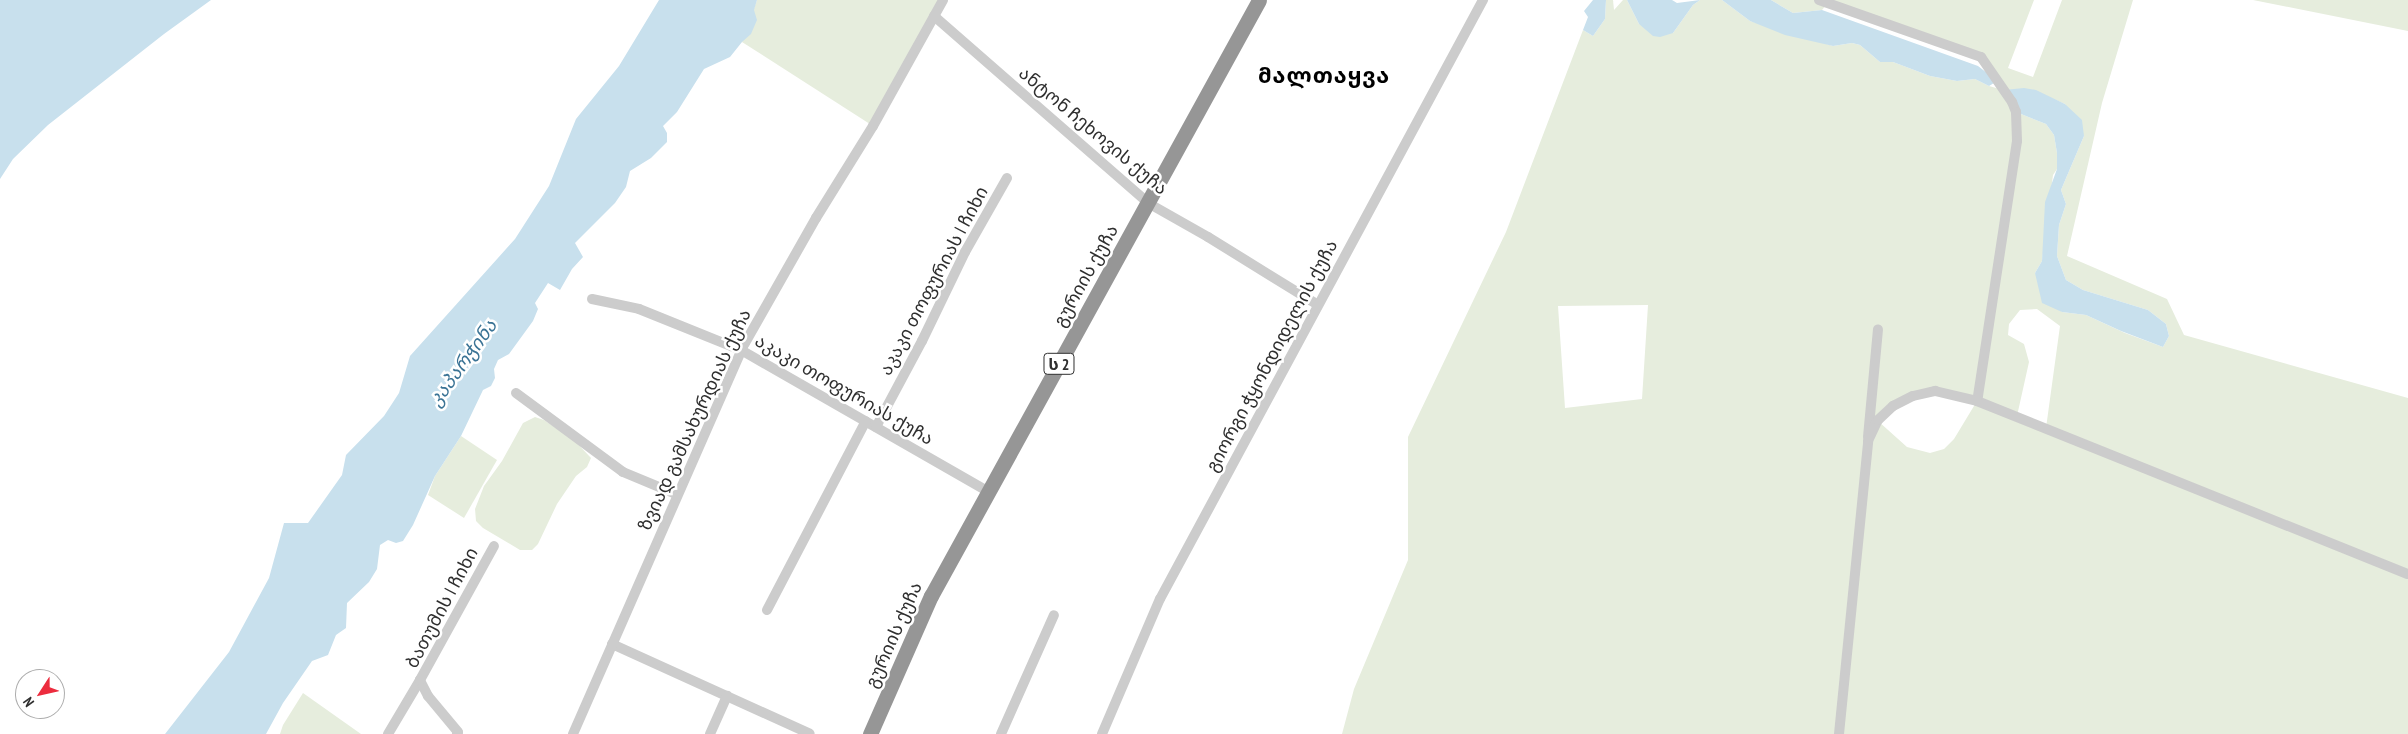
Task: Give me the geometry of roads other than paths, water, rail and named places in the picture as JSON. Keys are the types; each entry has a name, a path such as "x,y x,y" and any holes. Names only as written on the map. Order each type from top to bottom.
{"highway":[{"name":"გურიის ქუჩა","path":"870,734 931,596 1259,0"}],"street":[{"name":"ზვიად გამსახურდიას ქუჩა","path":"573,734 676,494 741,350 811,226 873,126 943,0"},
{"name":"გიორგი ჭყონდიდელის ქუჩა","path":"1102,734 1160,599 1483,0"},
{"path":"1819,0 1981,57 2012,102 2016,112 2017,141 1977,401"},
{"name":"ანტონ ჩეხოვის ქუჩა","path":"934,16 1148,203 1208,236 1318,305"},
{"name":"აკაკი თოფურიას I ჩიხი","path":"876,426 922,342 965,252 1007,178"},
{"name":"აკაკი თოფურიას ქუჩა","path":"592,299 639,309 741,350 989,492"},
{"path":"1839,734 1878,328"},
{"path":"1866,448 1878,420 1893,406 1913,396 1936,391 1977,401 2408,574"},
{"path":"516,394 623,472 676,494"},
{"path":"767,610 866,421"},
{"name":"ბათუმის I ჩიხი","path":"457,734 458,732 428,696 420,680 494,546"},
{"path":"1001,734 1054,615"},
{"path":"612,644 810,734"},
{"path":"388,734 420,680"},
{"path":"710,734 727,696"}],"water":[{"path":"0,0 211,0 164,34 48,125 13,159 0,179"},
{"name":"კაპარჭინა","path":"659,0 757,0 754,10 757,20 751,34 730,57 704,69 677,112 663,126 667,133 667,142 651,158 630,171 626,187 615,203 575,243 583,257 572,269 560,290 548,283 535,303 538,309 533,321 509,354 498,360 494,369 495,378 491,386 483,390 461,436 435,476 413,525 403,541 396,543 388,540 380,545 377,569 369,582 347,603 346,628 336,635 328,655 312,661 283,703 266,734 165,734 229,652 269,578 284,523 308,523 342,475 346,455 384,416 399,393 410,356 515,239 549,186 576,119 619,66"},
{"path":"1593,0 1606,0 1605,19 1593,36 1583,30 1588,17 1584,11"},
{"path":"1627,0 1672,0 1677,3 1700,0 1693,5 1673,33 1660,37 1653,36 1639,24"},
{"path":"1722,0 1771,0 1793,13 1822,10 1978,66 1987,73 1994,83 1989,86 1975,79 1957,81 1930,76 1893,62 1880,62 1860,45 1852,43 1833,46 1785,35 1750,21"},
{"path":"2024,88 2036,90 2065,104 2082,120 2084,136 2061,190 2066,204 2059,225 2057,256 2066,280 2083,290 2148,310 2166,324 2169,336 2163,347 2086,315 2062,312 2042,303 2035,273 2042,261 2045,202 2057,169 2057,153 2054,135 2046,124 2016,112 2004,90"}],"district":[{"name":"მალთაყვა","path":"1324,76"}]}
